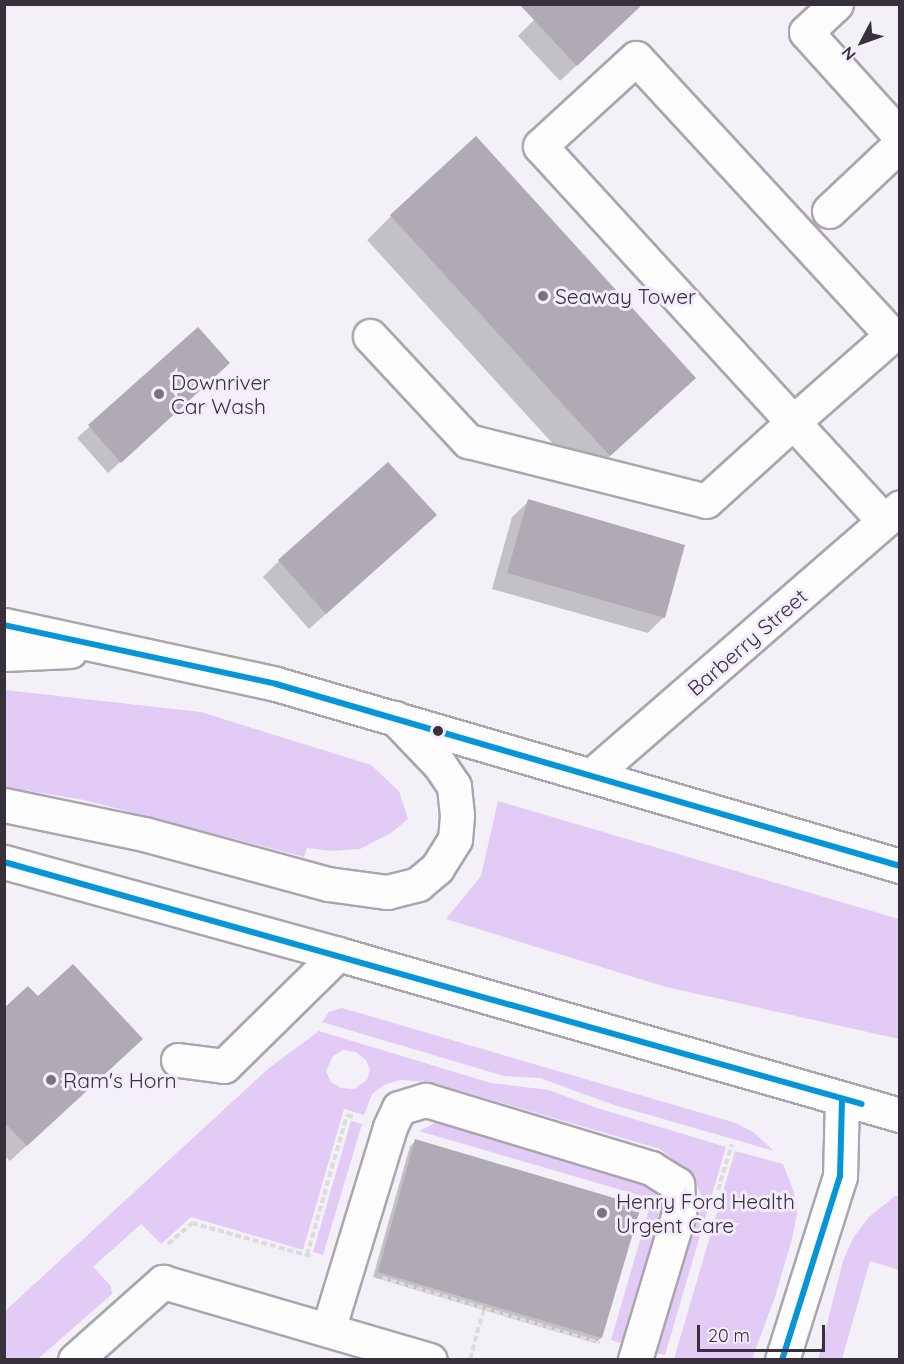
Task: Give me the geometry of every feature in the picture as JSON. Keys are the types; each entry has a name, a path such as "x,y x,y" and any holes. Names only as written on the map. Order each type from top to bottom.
{"main road":[{"path":"828,7 806,32 900,136"},
{"path":"370,336 468,441 706,501 793,422 896,332 636,58 540,146 793,422 892,514"},
{"path":"829,211 900,144"},
{"name":"Barberry Street","path":"592,775 892,514"},
{"path":"4,625 276,684 900,866"},
{"path":"4,654 113,649"},
{"path":"4,805 144,834 328,884 387,892 418,885 437,868 455,839 457,815 454,786 439,764 394,717"},
{"path":"4,862 338,954 900,1115"},
{"path":"177,1060 224,1066 338,954"},
{"path":"852,1101 900,1092"},
{"path":"328,1330 390,1127 399,1108 426,1100 651,1168 676,1184 679,1213 635,1359"},
{"path":"782,1359 840,1176 852,1101"},
{"path":"75,1359 163,1282 430,1359"}],"path":[{"path":"307,1255 347,1116 364,1120"},
{"path":"164,1248 192,1223 314,1258"},
{"path":"379,1278 604,1344"},
{"path":"470,1359 484,1309"}],"shaded area":[{"path":"5,690 201,712 371,765 399,791 408,819 391,833 360,849 332,851 307,848 304,857 84,800 5,787"},
{"path":"498,801 899,919 899,1039 666,987 446,919 481,876"},
{"path":"342,1008 736,1123 753,1132 774,1151 611,1104 540,1078 504,1076 322,1022 329,1012"},
{"path":"319,1031 491,1083 549,1090 594,1107 726,1147 665,1355 656,1353 702,1197 691,1173 660,1149 430,1082 400,1080 384,1085 372,1094 364,1115 344,1109 303,1250 191,1217 161,1244 141,1224 93,1267 111,1286 112,1294 38,1359 5,1359 5,1311 269,1068","holes":["343,1050 356,1052 366,1060 370,1070 367,1080 354,1089 341,1088 331,1082 326,1071 333,1056"]},
{"path":"351,1121 362,1124 323,1255 313,1252"},
{"path":"435,1123 443,1123 649,1184 655,1189 661,1200 661,1210 623,1344 611,1340 652,1199 419,1131"},
{"path":"735,1151 783,1164 794,1192 797,1214 775,1297 752,1359 674,1359"},
{"path":"895,1196 899,1197 899,1270 870,1261 842,1359 818,1359 843,1261 853,1238 869,1217"}],"building":[{"path":"519,4 643,4 577,66"},
{"name":"Seaway Tower","path":"476,136 696,378 610,456 390,215"},
{"name":"Downriver Car Wash","path":"198,327 230,363 121,463 88,425"},
{"path":"388,462 437,515 326,614 278,560"},
{"path":"528,499 685,545 665,618 507,573"},
{"name":"Ram's Horn","path":"73,964 143,1039 27,1146 4,1122 4,1008 28,986 38,996"},
{"path":"415,1139 641,1206 602,1338 378,1272"}],"transit line":[{"path":"4,625 276,684 900,866"},
{"path":"4,862 862,1104"},
{"path":"782,1360 840,1176 842,1099"}],"place":[{"name":"Seaway Tower","path":"543,296"},
{"name":"Downriver Car Wash","path":"159,394"},
{"name":"Ram's Horn","path":"51,1080"},
{"name":"Henry Ford Health Urgent Care","path":"602,1213"}]}
